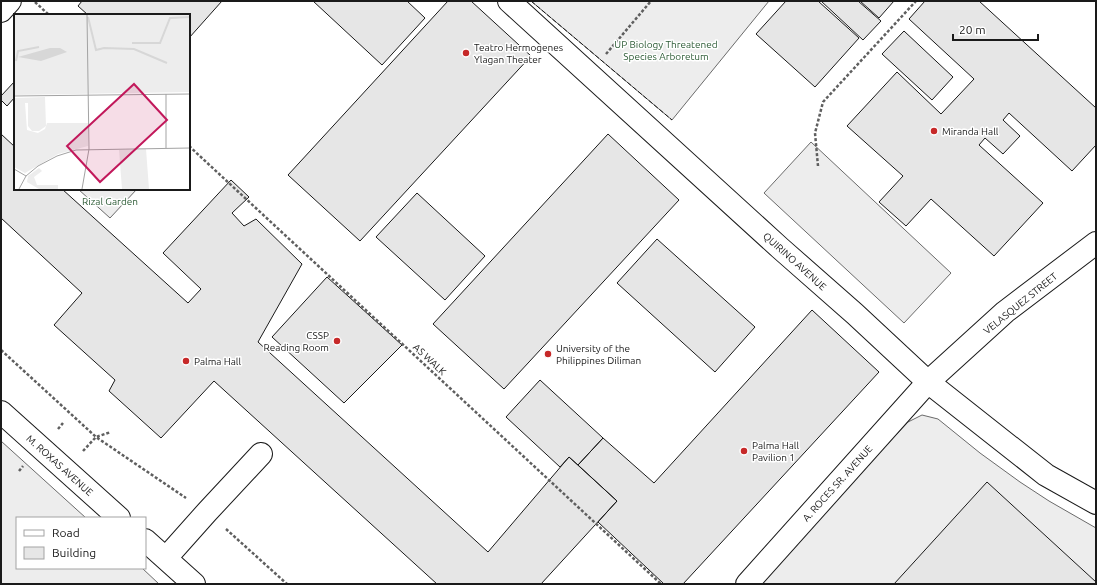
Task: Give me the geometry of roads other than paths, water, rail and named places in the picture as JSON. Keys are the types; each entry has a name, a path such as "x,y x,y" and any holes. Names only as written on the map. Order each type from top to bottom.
{"street":[{"path":"1,11 10,1"},
{"name":"QUIRINO AVENUE","path":"509,1 928,382 1046,475 1096,503"},
{"name":"VELASQUEZ STREET","path":"928,382 1005,312 1096,243"},
{"name":"A. ROCES SR. AVENUE","path":"746,584 928,382"},
{"name":"M. ROXAS AVENUE","path":"1,412 118,517"},
{"path":"166,558 215,519 261,454"},
{"path":"146,541 194,584"}],"place":[{"name":"Teatro Hermogenes Ylagan Theater","path":"466,53"},
{"name":"Miranda Hall","path":"934,131"},
{"name":"CSSP Reading Room","path":"337,341"},
{"name":"University of the Philippines Diliman","path":"548,354"},
{"name":"Palma Hall","path":"186,361"},
{"name":"Palma Hall Pavilion 1","path":"744,451"}],"park label":[{"name":"UP Biology Threatened Species Arboretum","path":"666,50"},
{"name":"Rizal Garden","path":"110,201"}]}
